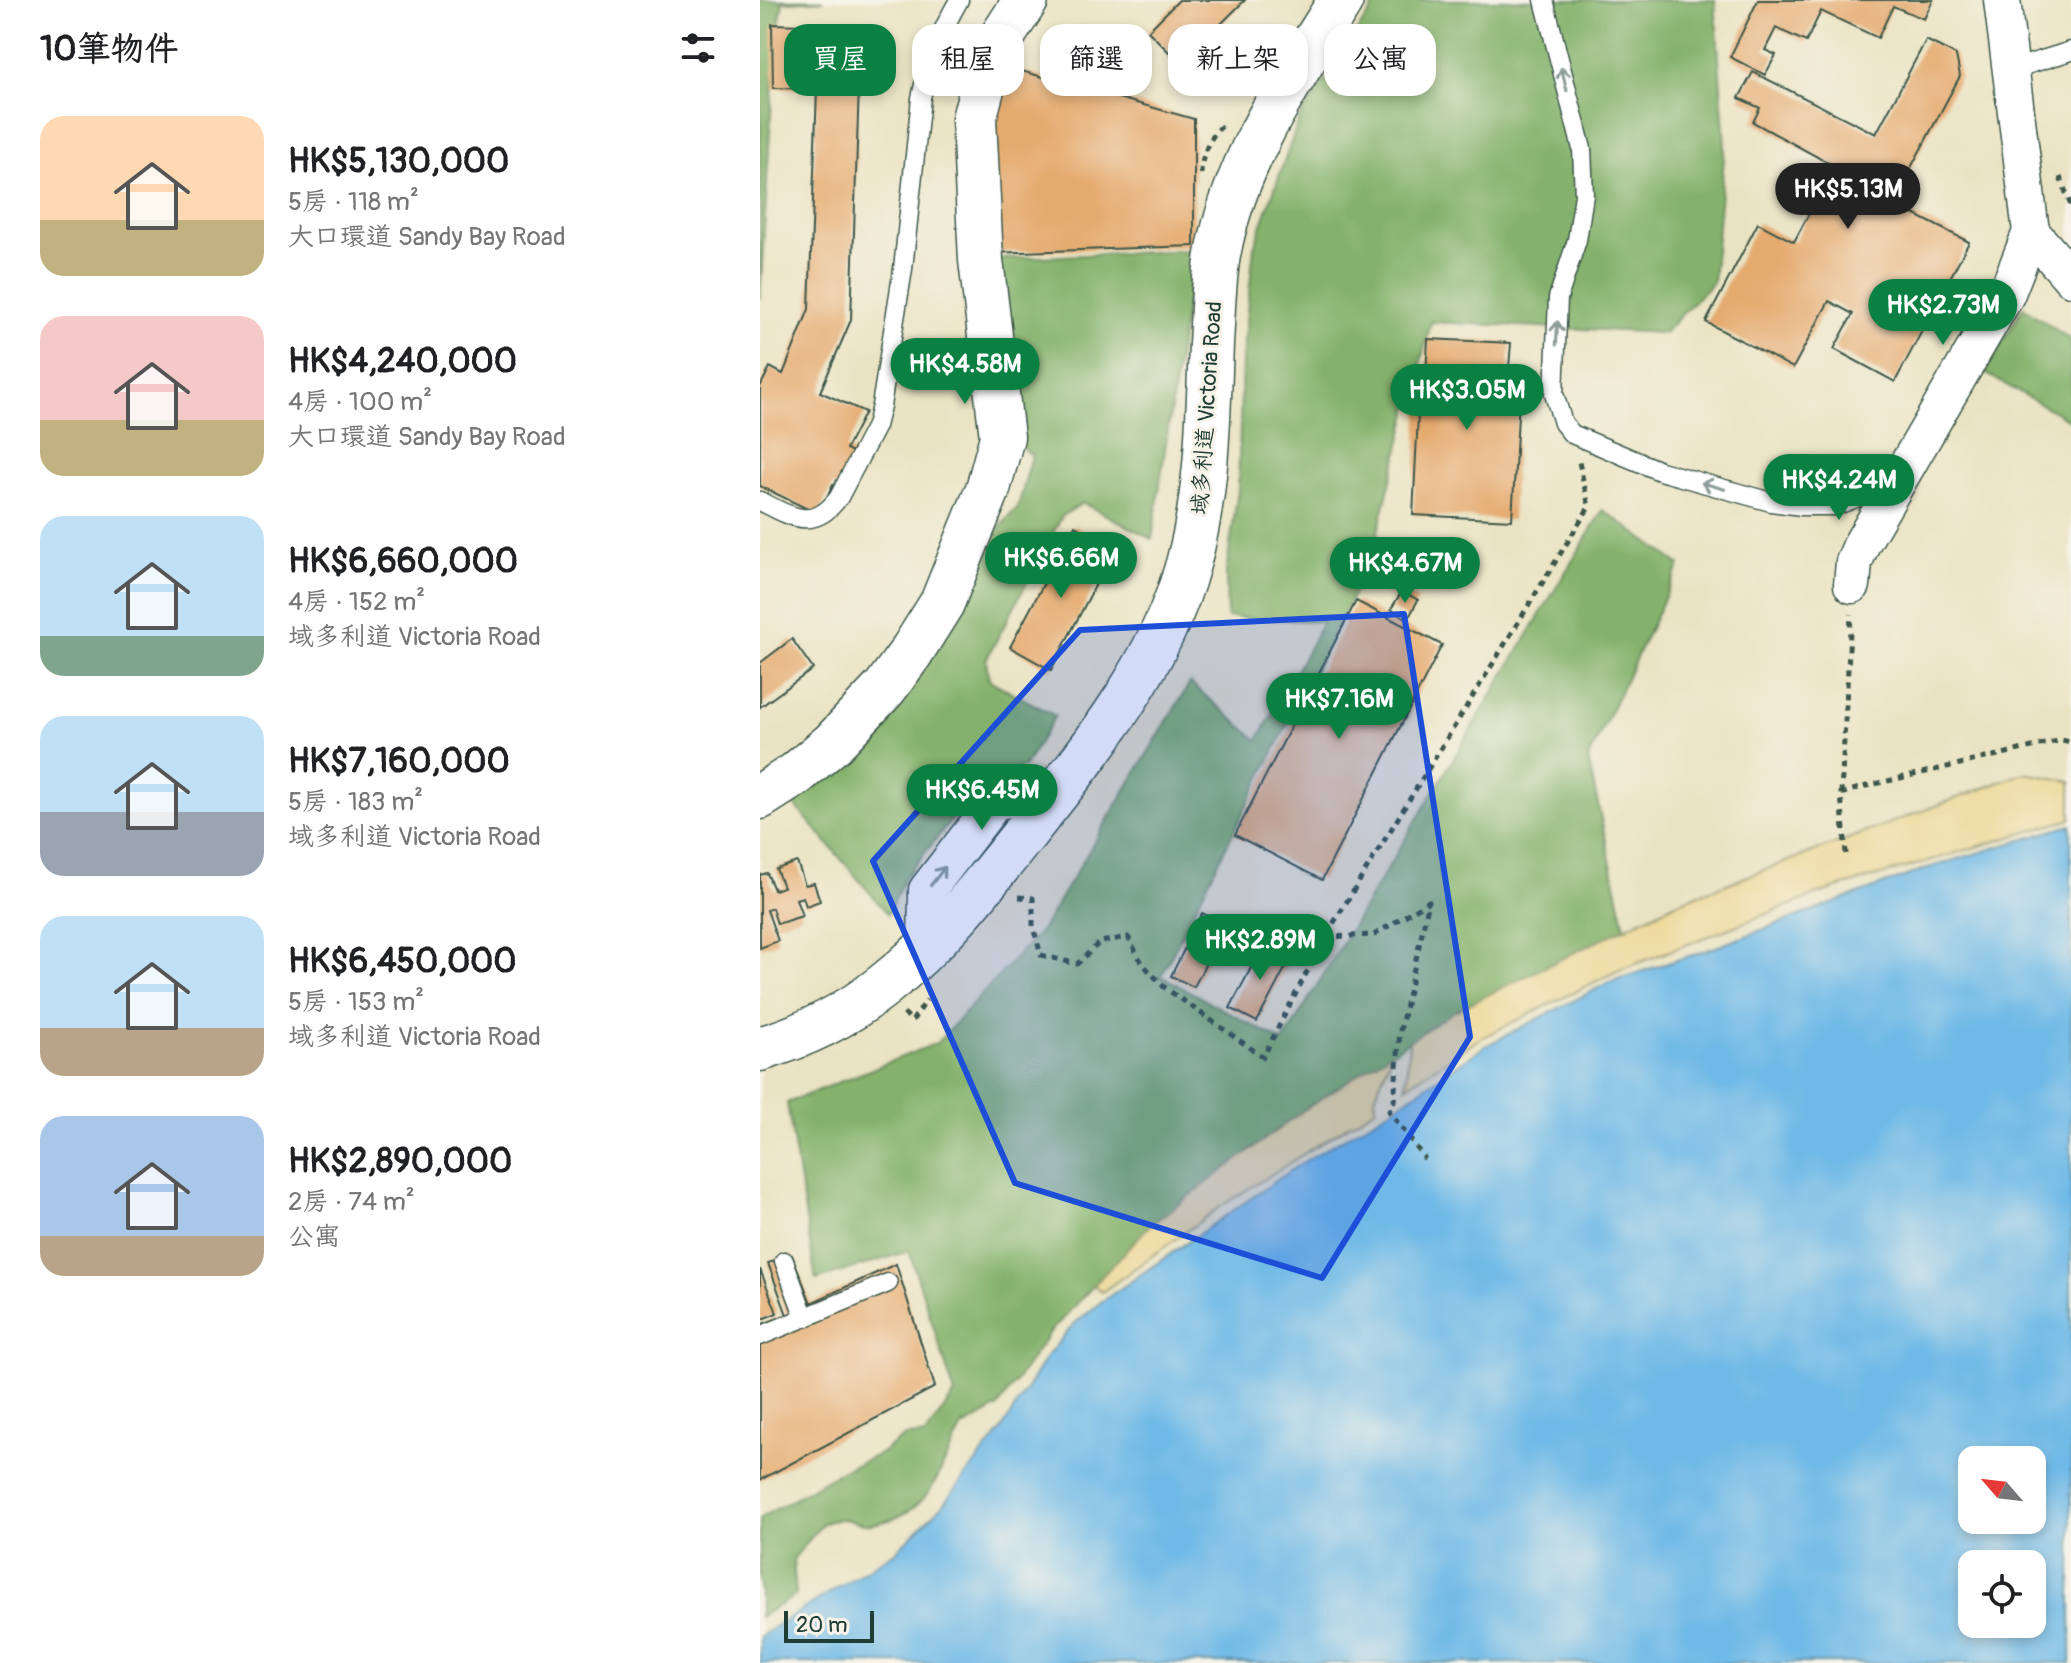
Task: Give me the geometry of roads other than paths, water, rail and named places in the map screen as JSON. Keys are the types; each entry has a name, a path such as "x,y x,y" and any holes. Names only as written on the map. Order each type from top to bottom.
{"main road":[{"path":"760,797 796,774 833,743 885,688 942,603 988,489 1002,437 981,260 974,119 989,63 1026,0"},
{"name":"域多利道 Victoria Road","path":"760,1049 841,1015 882,988 930,971 991,898 1028,829 1136,681 1172,610 1187,568 1204,487 1217,259 1231,203 1222,178 1272,112 1341,0"}],"street":[{"path":"1852,585 1854,562 1862,543 2006,295 2031,232 2002,0"},
{"path":"2031,232 2071,278"},
{"path":"930,971 927,890 995,802 1060,788"}],"lane":[{"path":"760,501 795,518 807,520 819,516 839,497 876,426 903,269 923,86 937,44 959,0"},
{"path":"1544,0 1582,149 1584,195 1577,240 1558,298 1554,394 1563,423 1572,434 1660,471 1771,502 1835,506 1897,482"},
{"path":"2010,70 2071,51"},
{"path":"784,1261 805,1318"},
{"path":"760,1336 888,1283"}],"water":[{"path":"2071,825 2071,1663 760,1663 760,1636 895,1552 941,1507 1001,1431 1046,1357 1073,1325 1101,1302 1300,1164 1389,1111 1487,1045 1612,981 1705,951 1928,868"}]}
